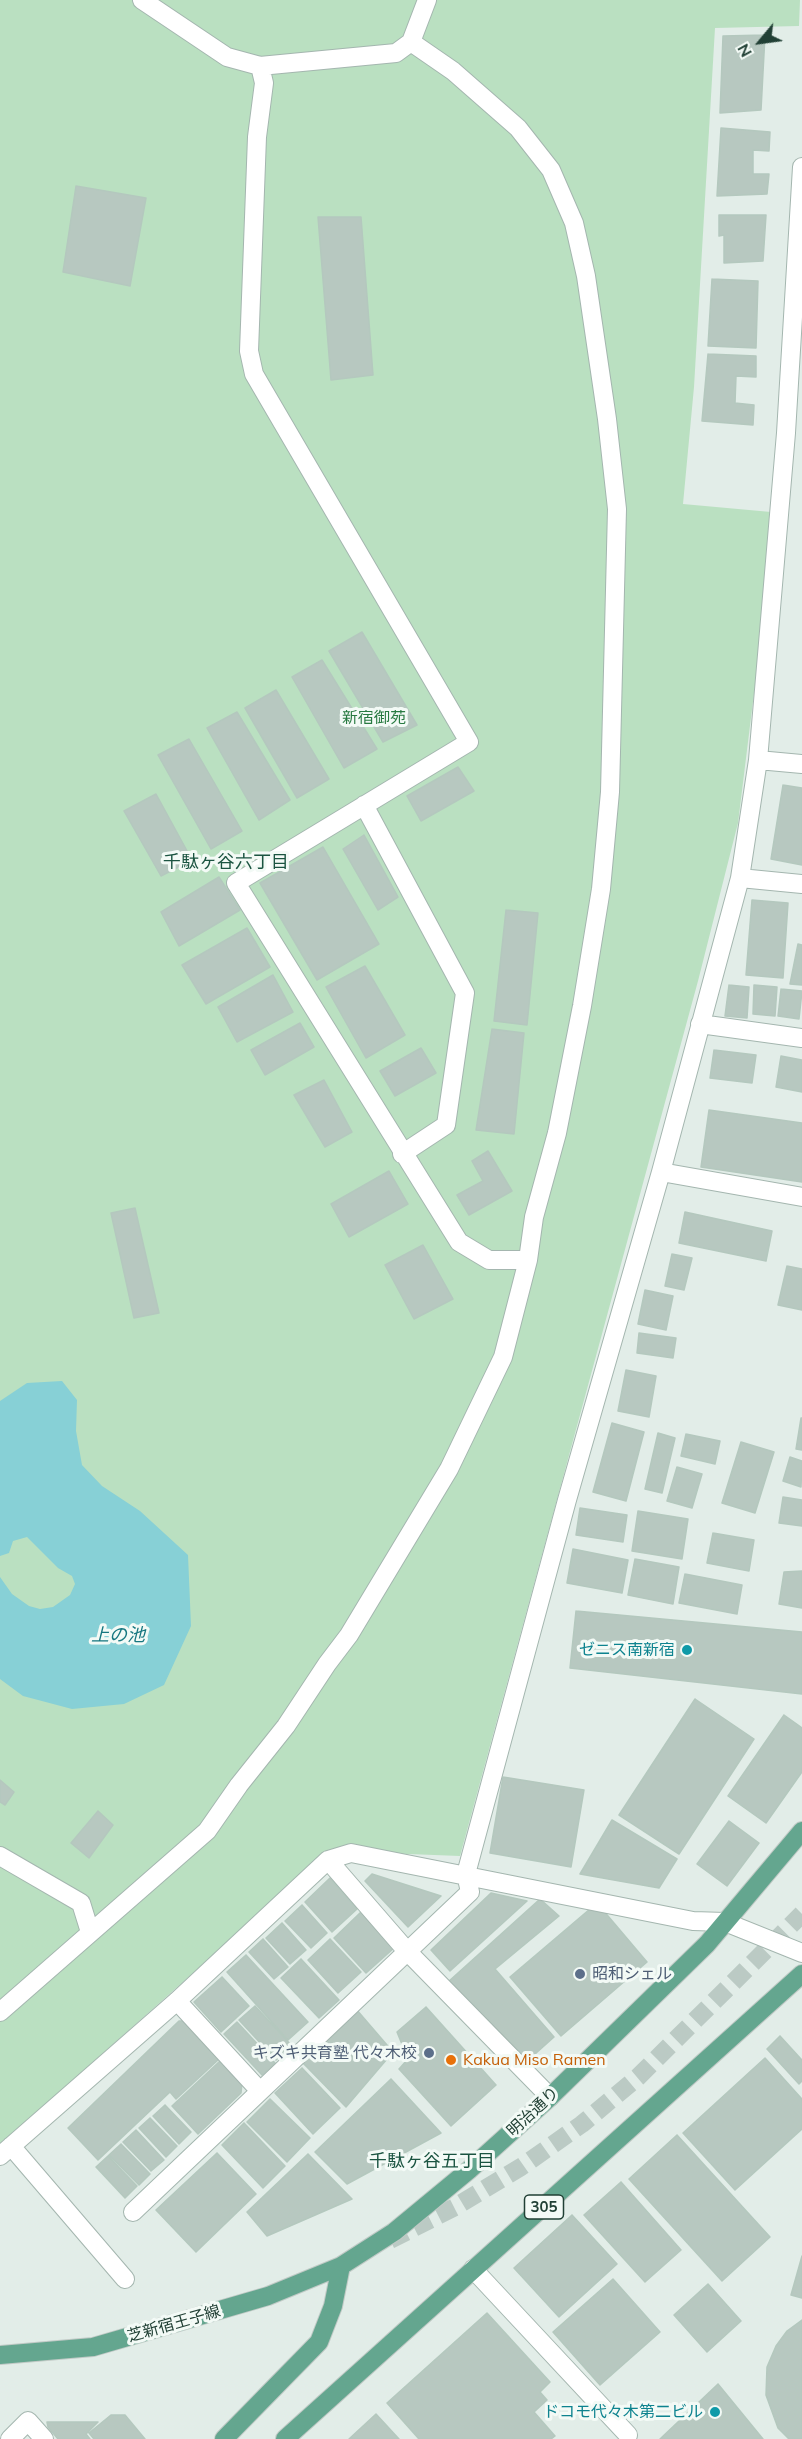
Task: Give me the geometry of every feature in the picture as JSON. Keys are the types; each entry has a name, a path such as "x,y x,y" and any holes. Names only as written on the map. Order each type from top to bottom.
{"main road":[{"name":"明治通り","path":"341,2266 393,2232 469,2170 550,2097 707,1944 802,1831"},
{"name":"305","path":"285,2439 729,2043 802,1974"},
{"name":"芝新宿王子線","path":"0,2355 93,2347 268,2296 341,2266"},
{"path":"224,2439 319,2342 333,2306 341,2266"}],"street":[{"path":"142,0 227,57 260,66 396,53 411,42 427,0"},
{"path":"0,2012 207,1831 239,1785 286,1726 349,1635 470,1429 503,1357 528,1260 534,1217 557,1133 582,1006 601,889 610,782 617,509 607,419 586,276 574,223 550,170 518,128 453,71 411,42"},
{"path":"260,66 264,83 257,136 249,351 254,374 469,742 236,883 402,1154 459,1242 489,1260 528,1260"},
{"path":"133,2212 406,1950 470,1892 466,1874 567,1500 661,1172 740,878 758,760 794,434 802,167"},
{"path":"758,760 802,764"},
{"path":"364,805 465,993 446,1125 402,1154"},
{"path":"740,878 802,884"},
{"path":"700,1024 802,1038"},
{"path":"661,1172 802,1197"},
{"path":"125,2279 5,2151 177,2001 328,1860 351,1853 466,1874 693,1921 725,1922 802,1953"},
{"path":"0,1856 81,1903 90,1932"},
{"path":"328,1860 406,1950 550,2097"},
{"path":"177,2001 260,2091"},
{"path":"473,2269 628,2435"},
{"path":"10,2439 28,2421 44,2439"}],"green space":[{"name":"新宿御苑","path":"0,0 800,0 799,26 715,28 694,387 683,504 771,512 756,677 738,823 698,981 460,1856 330,1851 0,2145"}],"water":[{"name":"上の池","path":"62,1381 77,1400 76,1431 82,1465 102,1486 140,1511 188,1555 191,1626 164,1685 124,1704 72,1709 23,1696 0,1679 0,1577 12,1594 29,1606 40,1609 53,1607 70,1595 75,1584 72,1576 58,1568 27,1537 13,1541 9,1553 0,1556 0,1401 27,1383"}],"building":[{"path":"765,35 761,110 720,113 723,36"},
{"path":"721,128 770,132 769,151 753,150 753,174 769,174 767,194 717,196"},
{"path":"76,186 146,198 130,286 63,272"},
{"path":"719,215 766,215 763,261 724,263 724,235 719,236"},
{"path":"318,217 361,217 373,375 331,380"},
{"path":"712,279 758,281 756,348 708,346"},
{"path":"708,354 756,356 756,377 736,376 735,403 754,405 753,425 702,421"},
{"path":"362,632 417,725 383,742 329,651"},
{"path":"322,660 377,749 344,768 292,677"},
{"path":"276,690 329,779 297,798 245,708"},
{"path":"237,712 290,800 259,820 207,728"},
{"path":"189,739 242,831 211,849 158,755"},
{"path":"458,767 474,791 421,821 407,796"},
{"path":"783,785 802,788 802,865 771,859"},
{"path":"156,794 192,860 161,876 124,811"},
{"path":"364,835 398,897 378,910 343,849"},
{"path":"323,847 379,944 317,980 260,883"},
{"path":"219,877 240,910 179,946 161,912"},
{"path":"752,900 788,903 783,978 746,975"},
{"path":"506,910 538,913 527,1025 494,1021"},
{"path":"247,928 270,967 206,1004 182,965"},
{"path":"798,944 802,945 802,985 790,984"},
{"path":"365,966 405,1035 366,1058 326,987"},
{"path":"273,975 293,1012 237,1042 218,1007"},
{"path":"729,985 749,987 747,1018 725,1016"},
{"path":"754,985 777,987 775,1016 753,1014"},
{"path":"781,989 802,991 799,1019 778,1016"},
{"path":"300,1023 314,1047 265,1075 251,1050"},
{"path":"492,1029 524,1033 514,1134 476,1130"},
{"path":"421,1048 436,1073 395,1096 380,1071"},
{"path":"714,1050 756,1055 752,1083 710,1078"},
{"path":"781,1056 802,1060 802,1092 776,1087"},
{"path":"324,1080 352,1132 325,1147 294,1095"},
{"path":"709,1110 802,1123 802,1182 701,1167"},
{"path":"488,1151 512,1191 469,1215 457,1195 483,1181 472,1161"},
{"path":"389,1171 408,1204 349,1237 331,1204"},
{"path":"135,1208 159,1313 134,1318 111,1213"},
{"path":"685,1212 772,1231 766,1261 679,1243"},
{"path":"423,1245 453,1299 414,1319 385,1265"},
{"path":"672,1254 692,1258 684,1290 665,1286"},
{"path":"787,1266 802,1269 802,1310 778,1305"},
{"path":"645,1290 673,1296 666,1330 638,1324"},
{"path":"639,1333 676,1338 673,1358 637,1353"},
{"path":"626,1370 656,1376 649,1417 618,1411"},
{"path":"802,1418 802,1450 796,1449"},
{"path":"612,1423 644,1432 626,1501 593,1492"},
{"path":"658,1433 675,1438 662,1493 645,1489"},
{"path":"686,1434 720,1441 715,1464 681,1456"},
{"path":"741,1442 774,1452 755,1513 722,1503"},
{"path":"790,1457 802,1461 801,1487 783,1481"},
{"path":"677,1467 702,1474 692,1508 667,1501"},
{"path":"783,1497 802,1500 802,1526 779,1523"},
{"path":"580,1508 627,1515 623,1542 576,1535"},
{"path":"638,1511 688,1519 682,1559 632,1551"},
{"path":"713,1533 754,1540 749,1571 707,1563"},
{"path":"573,1549 628,1560 622,1593 567,1583"},
{"path":"635,1559 679,1567 673,1604 628,1595"},
{"path":"802,1571 802,1608 779,1604 784,1572"},
{"path":"685,1574 742,1585 737,1614 679,1603"},
{"name":"ゼニス南新宿","path":"576,1611 802,1632 802,1694 570,1668"},
{"path":"695,1699 754,1739 679,1854 619,1815"},
{"path":"784,1715 802,1728 802,1772 766,1823 728,1796"},
{"path":"503,1777 584,1790 571,1867 490,1853"},
{"path":"0,1780 14,1792 5,1805 0,1802"},
{"path":"98,1811 113,1825 89,1858 71,1843"},
{"path":"612,1820 677,1859 659,1888 580,1874"},
{"path":"729,1821 759,1843 727,1886 697,1864"},
{"path":"372,1874 441,1896 408,1927 365,1881"},
{"path":"330,1878 357,1909 332,1932 305,1902"},
{"path":"491,1893 527,1901 450,1971 431,1950"},
{"path":"540,1899 559,1916 495,1969 554,2037 525,2063 448,1982"},
{"path":"597,1903 647,1962 561,2036 510,1977"},
{"path":"302,1905 327,1933 311,1948 285,1921"},
{"path":"361,1912 394,1948 366,1973 334,1938"},
{"path":"282,1923 306,1950 290,1964 266,1938"},
{"path":"263,1939 288,1967 274,1979 249,1952"},
{"path":"330,1939 361,1972 338,1993 308,1960"},
{"path":"246,1955 308,2022 288,2040 227,1972"},
{"path":"301,1959 339,2000 319,2018 281,1978"},
{"path":"222,1977 249,2006 221,2032 194,2002"},
{"path":"255,2006 292,2046 276,2060 239,2020"},
{"path":"426,2007 496,2085 451,2126 399,2069 408,2059 397,2032"},
{"path":"356,2009 393,2052 346,2107 302,2062"},
{"path":"179,2021 184,2021 219,2059 176,2099 170,2092 98,2160 68,2128"},
{"path":"237,2022 275,2063 262,2075 224,2034"},
{"path":"780,2036 802,2060 802,2081 799,2084 767,2049"},
{"path":"765,2058 802,2099 802,2129 735,2190 683,2133"},
{"path":"220,2061 242,2083 241,2093 198,2134 172,2106"},
{"path":"302,2068 340,2108 313,2134 275,2093"},
{"path":"391,2079 441,2133 347,2184 315,2152"},
{"path":"270,2099 310,2138 287,2162 247,2122"},
{"path":"165,2105 191,2132 179,2144 153,2116"},
{"path":"150,2118 177,2146 166,2157 139,2128"},
{"path":"244,2123 285,2166 263,2188 222,2145"},
{"path":"136,2130 164,2160 151,2171 123,2142"},
{"path":"677,2135 770,2237 722,2281 629,2179"},
{"path":"121,2144 150,2174 139,2185 109,2155"},
{"path":"217,2153 256,2194 196,2252 156,2210"},
{"path":"308,2154 352,2199 267,2236 247,2212"},
{"path":"108,2156 137,2186 125,2198 96,2167"},
{"path":"621,2182 681,2250 645,2282 584,2215"},
{"path":"572,2215 617,2264 559,2317 514,2268"},
{"path":"802,2256 802,2298 791,2295"},
{"path":"613,2279 660,2332 600,2385 553,2332"},
{"path":"708,2284 741,2321 707,2352 674,2315"},
{"path":"487,2313 550,2382 540,2392 547,2400 534,2412 555,2436 551,2439 419,2439 387,2403"},
{"path":"802,2320 802,2439 789,2439 778,2428 766,2395 767,2367 776,2346 787,2331"},
{"name":"ドコモ代々木第二ビル","path":"718,2384 763,2439 660,2439"},
{"path":"376,2414 399,2439 349,2439"},
{"path":"111,2415 125,2415 145,2439 94,2439 89,2433"},
{"path":"47,2422 98,2422 86,2434 90,2439 58,2439 48,2427"}],"tunnel":[{"path":"390,2240 455,2207 521,2167 582,2124 638,2077 802,1914"}],"place":[{"name":"ゼニス南新宿","path":"687,1650"},
{"name":"昭和シェル","path":"580,1974"},
{"name":"キズキ共育塾 代々木校","path":"429,2053"},
{"name":"Kakua Miso Ramen","path":"451,2060"},
{"name":"ドコモ代々木第二ビル","path":"715,2412"}],"district":[{"name":"千駄ヶ谷六丁目","path":"226,863"},
{"name":"千駄ヶ谷五丁目","path":"432,2162"}]}
